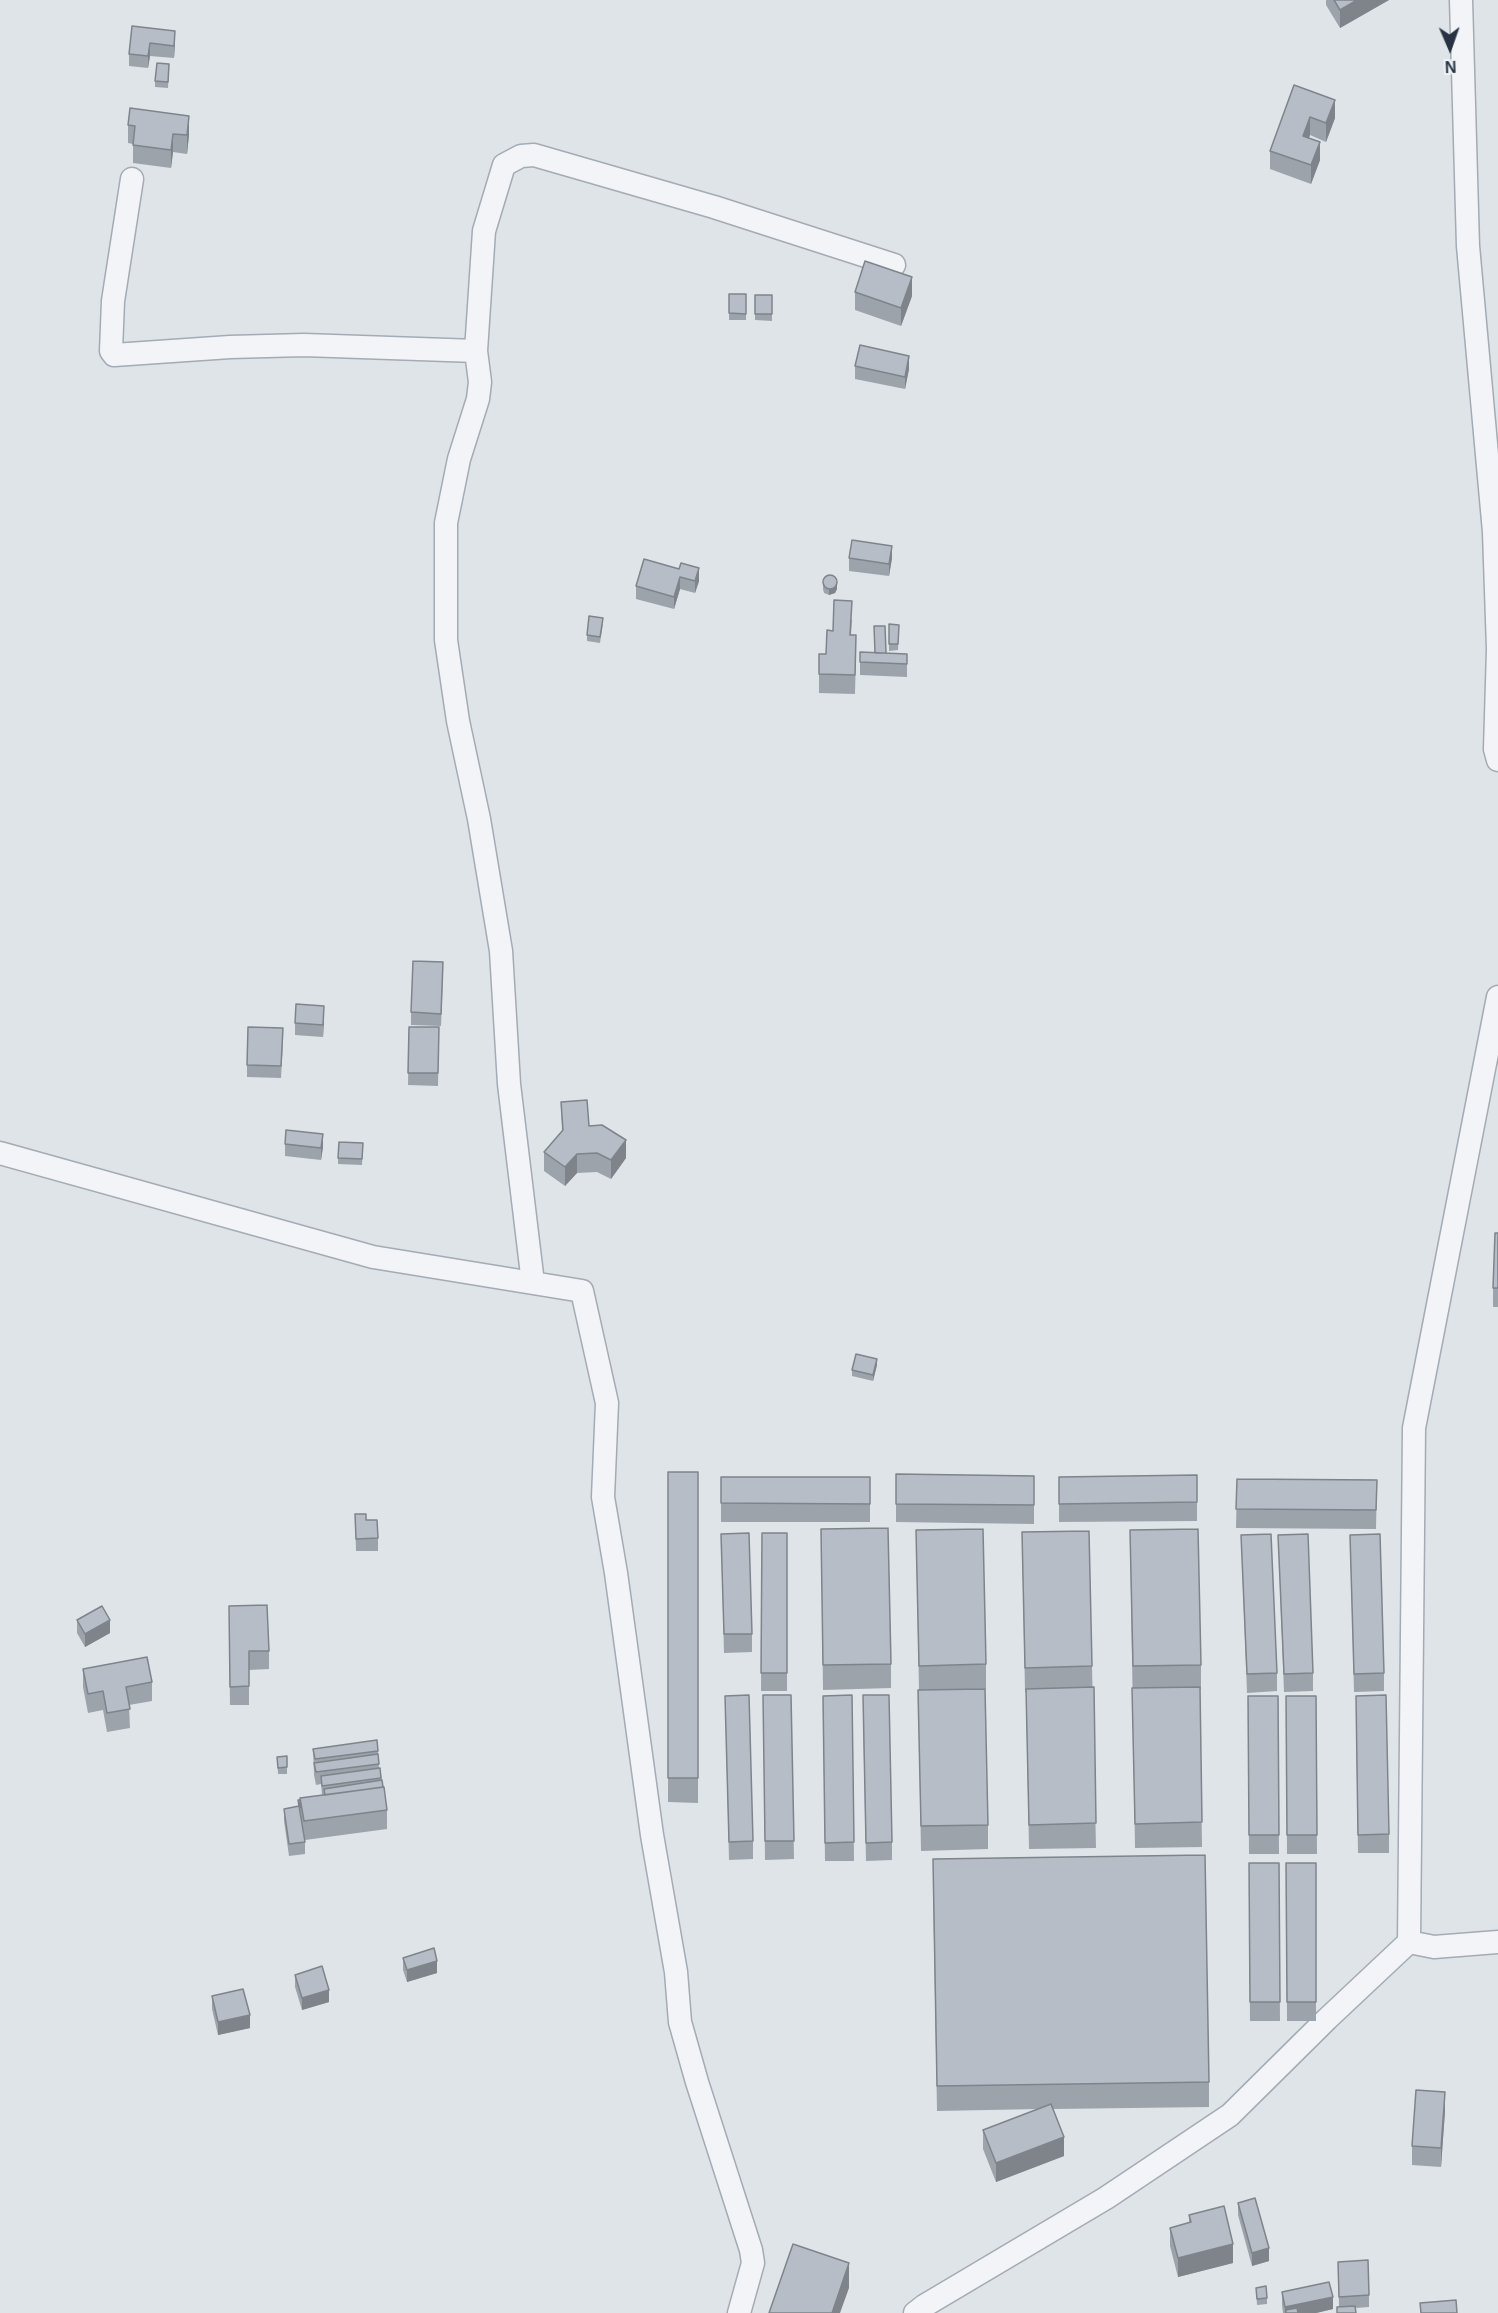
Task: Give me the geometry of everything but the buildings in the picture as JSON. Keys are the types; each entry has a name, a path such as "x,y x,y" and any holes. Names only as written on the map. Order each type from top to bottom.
{"street":[{"path":"1461,0 1468,246 1494,532 1498,649 1495,749 1498,760"},
{"path":"533,1283 509,1084 501,951 479,819 458,721 446,640 446,523 459,459 478,399 480,382 476,351 484,231 504,165 521,156 534,155 714,207 894,265"},
{"path":"132,179 113,301 111,351 114,355 230,347 304,345 476,351"},
{"path":"915,2313 933,2300 1106,2198 1230,2115 1409,1942 1414,1428 1498,997"},
{"path":"0,1153 373,1257 582,1291 607,1402 603,1497 616,1573 652,1835 676,1972 680,2022 697,2082 752,2250 753,2263 740,2313"},
{"path":"1409,1942 1434,1947 1498,1942"}]}
